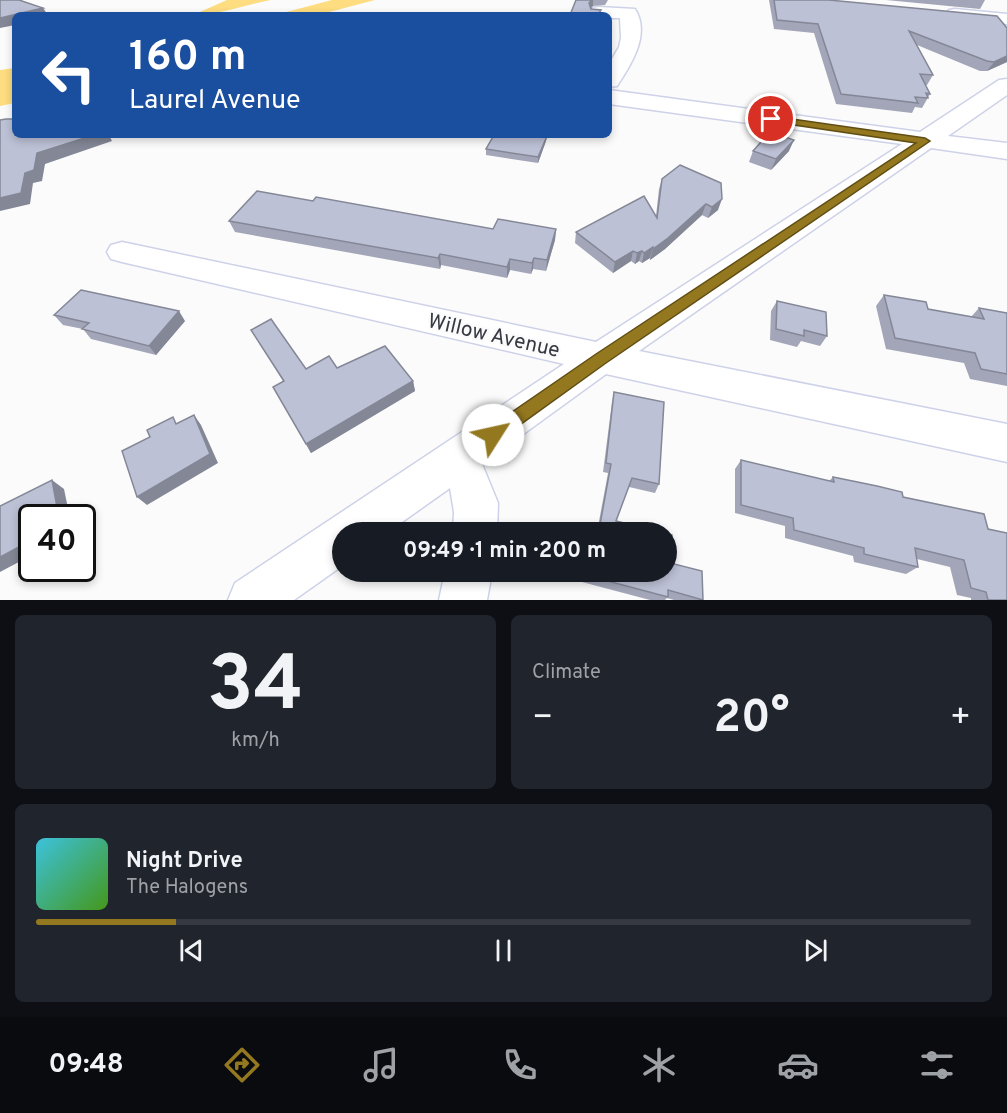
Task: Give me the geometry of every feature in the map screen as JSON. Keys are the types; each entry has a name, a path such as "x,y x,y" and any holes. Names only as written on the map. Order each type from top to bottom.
{"street":[{"path":"612,12 629,13 631,38 629,47 612,76"},
{"path":"937,12 1007,19"},
{"path":"366,522 601,358 1007,85"},
{"path":"612,97 1007,152"},
{"name":"Willow Avenue","path":"123,252 601,358 1007,443"},
{"path":"457,460 471,483 478,512 476,522"},
{"path":"252,600 332,545"},
{"path":"463,600 467,582"}],"shaded area":[{"path":"227,0 271,0 222,12 200,12"},
{"path":"332,0 375,0 329,12 286,12"},
{"path":"12,68 12,104 0,106 0,70"}],"building":[{"path":"0,0 19,0 43,8 12,12 12,15 0,18"},
{"path":"576,0 592,0 589,3 591,9 601,10 600,12 571,12"},
{"path":"774,0 829,0 997,16 1007,28 1007,56 994,62 987,61 909,31 933,75 920,74 930,94 926,93 928,98 915,97 918,103 841,94 818,24 777,20"},
{"path":"12,119 12,138 84,138 37,153 34,170 25,173 21,193 0,198 0,120"},
{"path":"770,132 794,140 776,159 753,151"},
{"path":"492,138 546,138 538,157 486,149"},
{"path":"680,165 721,183 722,199 712,207 706,204 653,249 653,247 644,253 633,251 615,262 576,232 644,196 657,218 662,179"},
{"path":"257,191 313,201 316,197 493,229 498,219 556,229 547,260 534,258 532,263 510,259 507,267 440,254 438,258 229,221"},
{"path":"81,290 179,311 149,346 82,329 89,323 54,315"},
{"path":"884,295 926,302 928,309 984,319 979,308 1007,313 1007,374 981,369 975,353 895,338"},
{"path":"777,301 826,312 827,336 804,330 804,336 776,329"},
{"path":"271,319 306,369 329,356 337,368 385,346 413,381 306,444 273,387 284,381 251,330"},
{"path":"614,392 664,402 659,484 632,478 616,521 620,522 600,522 611,464 606,463"},
{"path":"194,415 210,454 137,497 122,451 150,437 147,430 173,417 176,424"},
{"path":"741,460 834,482 833,477 877,486 902,492 903,497 984,514 988,529 1007,533 1007,600 988,600 986,592 971,588 964,560 915,548 918,567 864,554 864,548 794,530 793,518 741,505"},
{"path":"52,480 56,504 18,504 18,547 0,557 0,506"},
{"path":"677,565 702,571 703,600 668,590 668,597 611,582 677,582"}],"route":[{"path":"493,435 601,358 925,141 771,119"}]}
